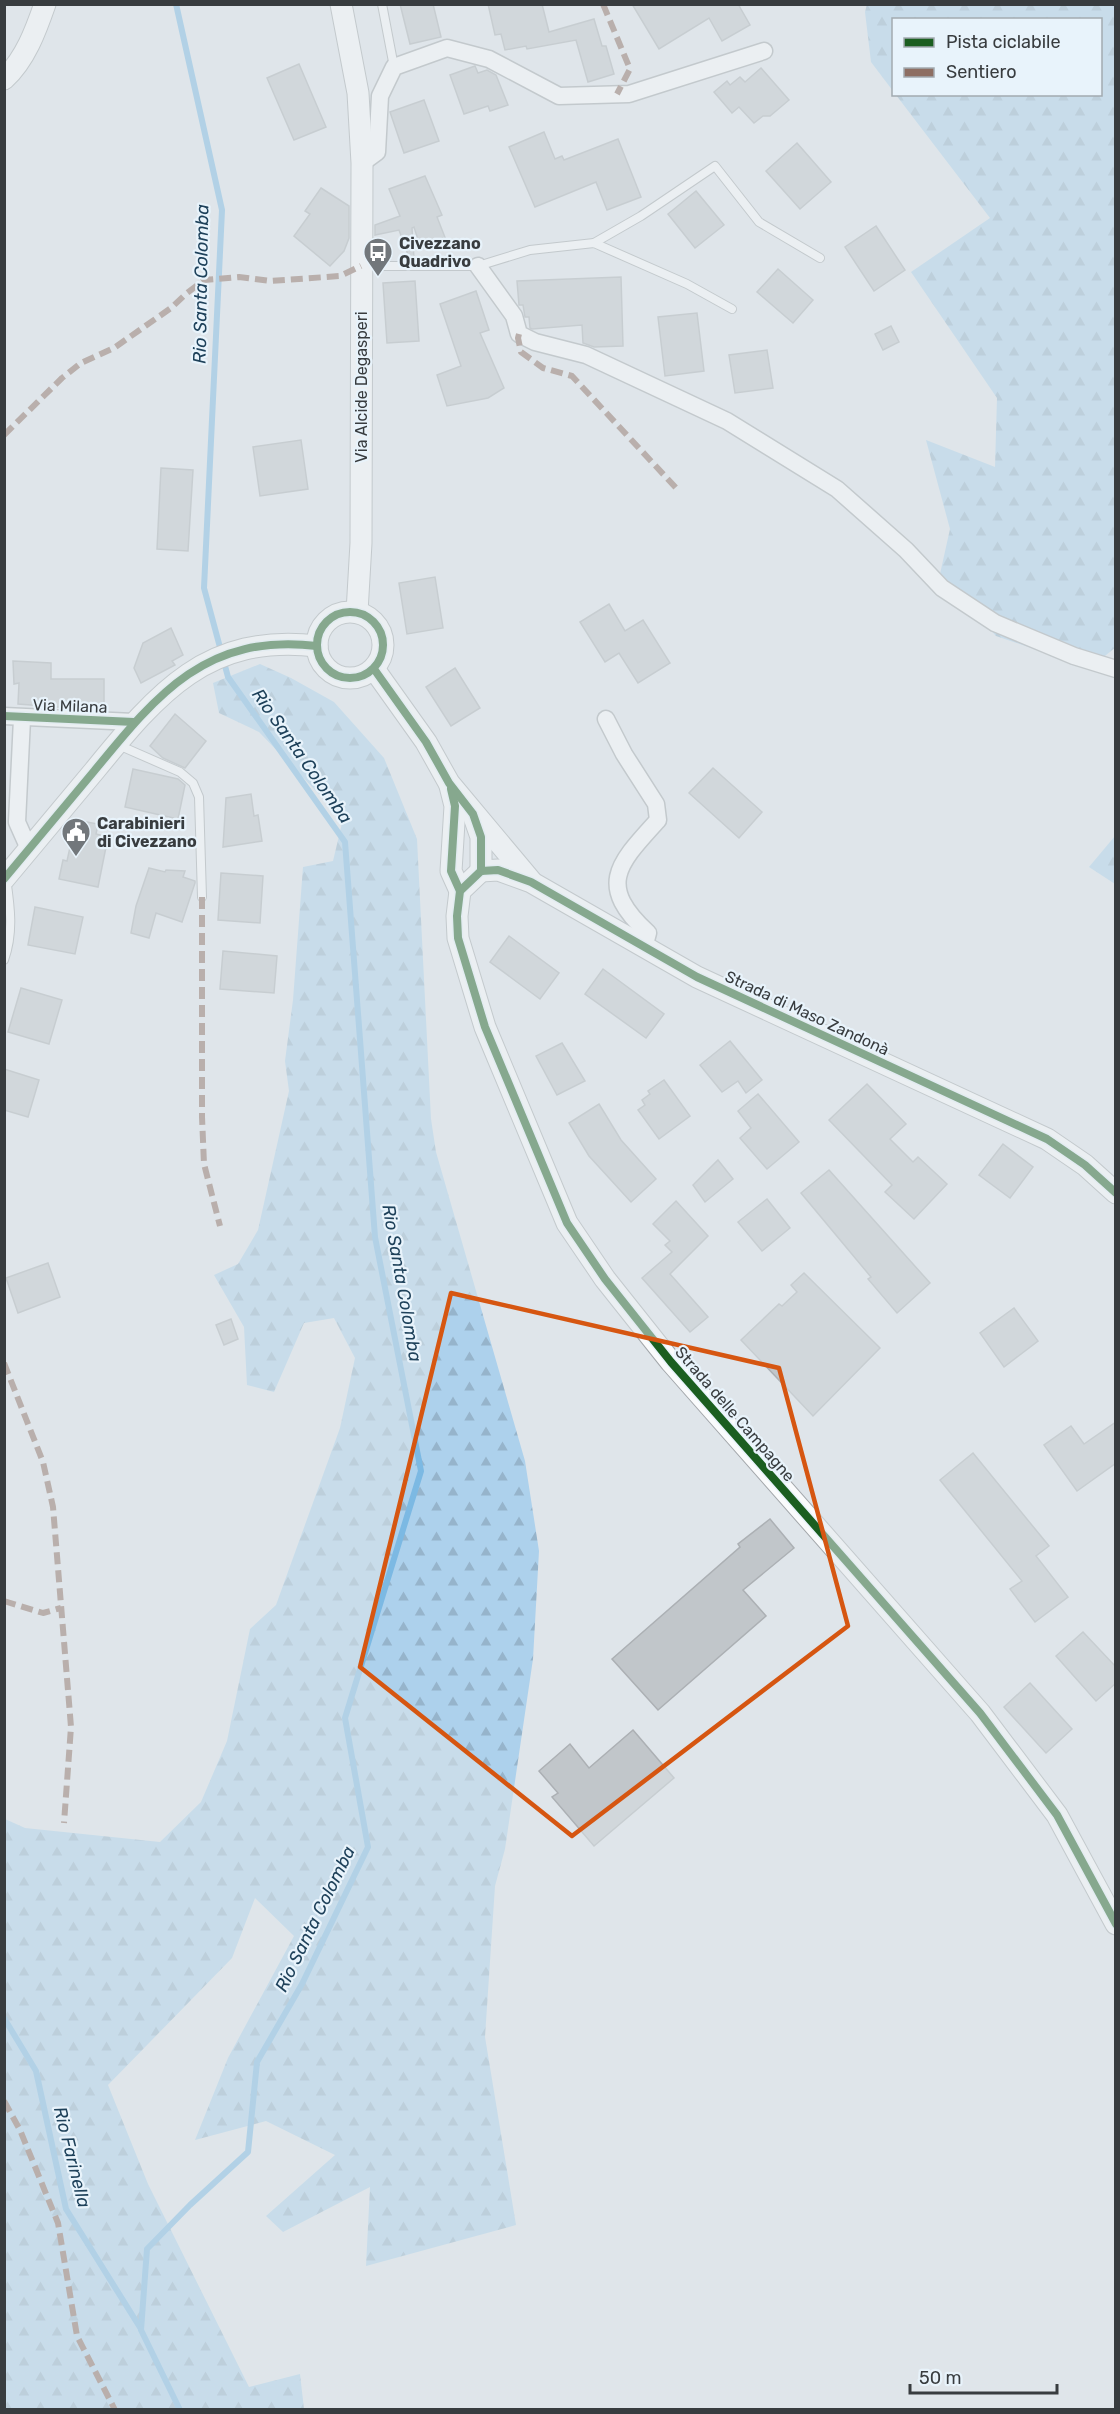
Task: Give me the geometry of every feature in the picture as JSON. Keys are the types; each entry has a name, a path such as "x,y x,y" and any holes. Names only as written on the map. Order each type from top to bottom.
{"street":[{"path":"4,79 12,72 35,31 45,4"},
{"name":"Via Alcide Degasperi","path":"341,4 358,93 362,163 361,543 357,612"},
{"path":"362,163 377,152 380,96 394,67 447,48 489,59 558,96 623,94 764,51"},
{"path":"478,266 514,316 519,334 535,342 586,355 727,421 837,489 906,550 942,588 995,623 1074,656 1116,669"},
{"path":"342,612 357,612 373,620 383,635 383,653 374,669 361,677 345,678 331,672 321,661 317,646 319,631 328,619 342,612"},
{"path":"5,878 134,722 164,691 208,662 239,650 292,644 317,646"},
{"path":"374,669 426,742 449,783 473,814 487,826 531,882"},
{"name":"Via Milana","path":"4,716 22,719 134,722"},
{"name":"Via Milana","path":"22,719 17,822 29,849"},
{"path":"606,719 624,754 657,804 659,813 658,819 629,853 616,878 621,901 630,916 648,933 644,948"},
{"path":"449,783 455,806 451,870 460,891 482,871 481,837 473,814"},
{"path":"453,833 482,871"},
{"name":"Strada di Maso Zandonà","path":"482,871 498,870 531,882 697,977 1047,1139 1086,1165 1116,1193"},
{"name":"Strada delle Campagne","path":"460,891 457,916 458,938 485,1027 567,1223 605,1279 671,1362 980,1713 1057,1815 1116,1924"}],"lane":[{"path":"382,4 394,67"},
{"path":"361,266 478,266 530,250 594,243 641,216 715,166 759,222 820,258"},
{"path":"594,243 687,284 732,309"},
{"path":"116,744 180,772 193,783 199,797 202,897"},
{"path":"4,960 9,945 11,914 5,878"}],"highlighted area":[{"path":"451,1293 779,1368 848,1626 572,1836 360,1667"}],"green space":[{"path":"867,4 1115,5 1116,647 1090,668 996,636 940,574 950,529 926,440 995,467 997,398 911,272 990,218 897,96 1102,96 1102,18 892,18 892,90 871,62 865,12"},
{"path":"260,664 334,702 384,758 417,839 431,1119 436,1152 525,1461 539,1551 533,1659 505,1849 495,1886 485,2037 516,2225 366,2266 370,2187 283,2232 266,2216 335,2155 266,2121 195,2140 228,2058 294,1936 255,1898 232,1958 108,2085 148,2184 249,2387 300,2374 304,2409 5,2409 5,1819 25,1828 160,1842 201,1802 227,1741 250,1629 276,1605 340,1428 355,1358 334,1318 304,1323 274,1392 247,1385 244,1327 214,1275 238,1264 258,1230 289,1091 285,1061 293,1000 303,867 333,861 343,819 259,732 219,713 213,683"},
{"path":"1115,836 1115,884 1089,867"}],"building":[{"path":"400,4 433,4 441,37 410,44"},
{"path":"488,4 542,4 549,32 594,19 602,46 606,46 614,74 588,82 576,40 527,49 526,46 505,50 501,34 495,35"},
{"path":"632,4 738,4 750,25 722,41 709,18 659,49"},
{"path":"299,64 326,127 294,140 267,78"},
{"path":"475,66 478,73 487,70 496,75 508,105 490,111 488,106 464,114 450,75"},
{"path":"761,68 789,100 770,116 763,116 754,123 739,107 732,113 714,92 727,81 730,85 740,77 745,82"},
{"path":"424,100 439,141 404,153 390,112"},
{"path":"544,132 555,159 562,156 564,160 618,139 641,197 607,210 596,182 535,207 509,147"},
{"path":"797,143 831,182 800,209 766,171"},
{"path":"425,176 442,215 437,217 446,240 421,249 414,227 412,228 414,259 410,260 399,230 375,235 375,225 400,216 389,189"},
{"path":"321,188 349,206 349,238 344,251 330,266 294,236 310,214 305,211"},
{"path":"696,191 724,225 695,248 668,214"},
{"path":"876,226 905,270 874,291 845,247"},
{"path":"778,269 813,300 793,323 757,292"},
{"path":"621,277 623,346 594,347 583,343 582,325 532,329 529,317 525,317 523,305 519,305 517,281"},
{"path":"415,281 419,341 387,343 383,283"},
{"path":"476,291 489,330 480,333 504,388 488,398 447,406 437,375 461,366 440,304"},
{"path":"697,313 704,371 665,376 658,317"},
{"path":"891,326 899,342 883,350 875,334"},
{"path":"767,350 773,388 735,393 729,355"},
{"path":"301,440 308,489 260,496 253,447"},
{"path":"161,468 193,470 188,551 157,549"},
{"path":"435,577 443,628 407,634 399,583"},
{"path":"609,604 625,631 643,620 670,663 638,683 619,653 605,662 580,622"},
{"path":"171,628 183,655 172,661 175,665 141,683 134,668 143,643"},
{"path":"13,661 51,663 51,679 104,679 104,707 18,704 19,683 14,684"},
{"path":"455,668 480,708 451,726 426,687"},
{"path":"175,714 206,741 185,768 163,758 150,746"},
{"path":"713,768 762,812 739,838 689,793"},
{"path":"133,769 178,779 185,785 178,819 125,807"},
{"path":"251,794 254,816 258,815 262,841 223,847 226,798"},
{"path":"76,820 98,824 96,834 108,837 98,887 59,879 63,860 67,861"},
{"path":"149,868 165,872 166,870 185,871 183,877 195,883 182,922 156,913 149,938 131,933 136,906"},
{"path":"221,873 263,876 260,923 218,920"},
{"path":"35,907 83,917 75,954 28,945"},
{"path":"509,936 559,973 540,999 490,962"},
{"path":"223,951 277,956 274,993 220,989"},
{"path":"603,969 664,1014 646,1038 585,994"},
{"path":"21,988 62,1000 49,1044 8,1032"},
{"path":"730,1041 762,1080 746,1093 738,1081 722,1092 700,1065"},
{"path":"562,1043 585,1081 557,1095 536,1056"},
{"path":"4,1069 39,1080 28,1117 4,1110"},
{"path":"664,1080 690,1116 659,1139 638,1110 645,1105 642,1100 650,1094 648,1091"},
{"path":"867,1084 906,1124 890,1139 913,1162 918,1157 947,1184 914,1219 885,1192 892,1185 829,1120"},
{"path":"758,1094 799,1142 767,1169 740,1138 751,1128 738,1111"},
{"path":"599,1104 621,1140 656,1179 631,1202 589,1156 569,1123"},
{"path":"1003,1144 1033,1167 1010,1198 979,1175"},
{"path":"718,1160 733,1179 705,1202 693,1185"},
{"path":"829,1170 930,1283 897,1313 868,1279 871,1277 801,1193"},
{"path":"767,1199 790,1228 762,1251 738,1222"},
{"path":"676,1201 708,1236 670,1274 708,1317 690,1332 642,1278 672,1252 665,1245 670,1241 653,1224"},
{"path":"48,1263 60,1297 18,1313 6,1278"},
{"path":"804,1273 880,1348 813,1416 741,1340 779,1304 782,1306 797,1292 791,1285"},
{"path":"1014,1308 1038,1341 1004,1367 980,1333"},
{"path":"231,1319 238,1339 224,1345 216,1325"},
{"path":"1116,1422 1116,1463 1077,1491 1044,1445 1071,1426 1084,1444"},
{"path":"973,1453 1049,1546 1036,1556 1068,1597 1035,1622 1010,1589 1022,1581 940,1480"},
{"path":"770,1519 794,1548 743,1590 766,1616 658,1710 612,1659 740,1547 738,1544"},
{"path":"1083,1632 1116,1667 1116,1683 1096,1701 1056,1656"},
{"path":"1030,1683 1072,1729 1046,1753 1004,1707"},
{"path":"633,1730 674,1778 594,1846 552,1797 558,1793 539,1771 570,1744 589,1768"}],"waterway":[{"name":"Rio Santa Colomba","path":"176,4 222,210 204,588 228,677 345,842 375,1237 421,1471 345,1718 368,1847 302,1984 257,2062 248,2152 190,2205 147,2249 141,2330 180,2410"},
{"name":"Rio Farinella","path":"4,2018 36,2071 66,2209 141,2329"}],"marked path":[{"path":"603,4 630,69 617,94"},
{"path":"4,435 62,378 81,363 114,348 171,308 204,280 239,277 270,281 340,276 361,266"},
{"path":"519,334 521,352 543,368 572,376 677,489"},
{"path":"202,897 204,1164 220,1226"},
{"path":"4,1363 43,1462 53,1507 71,1727 64,1823"},
{"path":"4,1601 43,1613 61,1608"},
{"path":"4,2101 20,2130 58,2223 77,2336 115,2410"}],"cycle path":[{"path":"350,612 363,614 378,627 383,645 381,658 368,673 350,678 337,676 322,663 317,645 319,632 332,617 350,612"},
{"path":"4,879 141,716 188,674 215,659 245,649 278,644 317,646"},
{"path":"374,669 426,742 449,783 473,814 481,837 481,871"},
{"path":"4,716 134,722"},
{"path":"451,789 455,806 451,871 460,891"},
{"path":"481,871 498,870 531,882 697,977 1047,1139 1085,1165 1116,1193"},
{"path":"481,871 460,891 457,916 458,938 485,1027 567,1223 605,1279 671,1362 980,1713 1057,1815 1116,1924"}],"place":[{"name":"Civezzano Quadrivo","path":"378,278"},
{"name":"Carabinieri di Civezzano","path":"76,858"}]}
